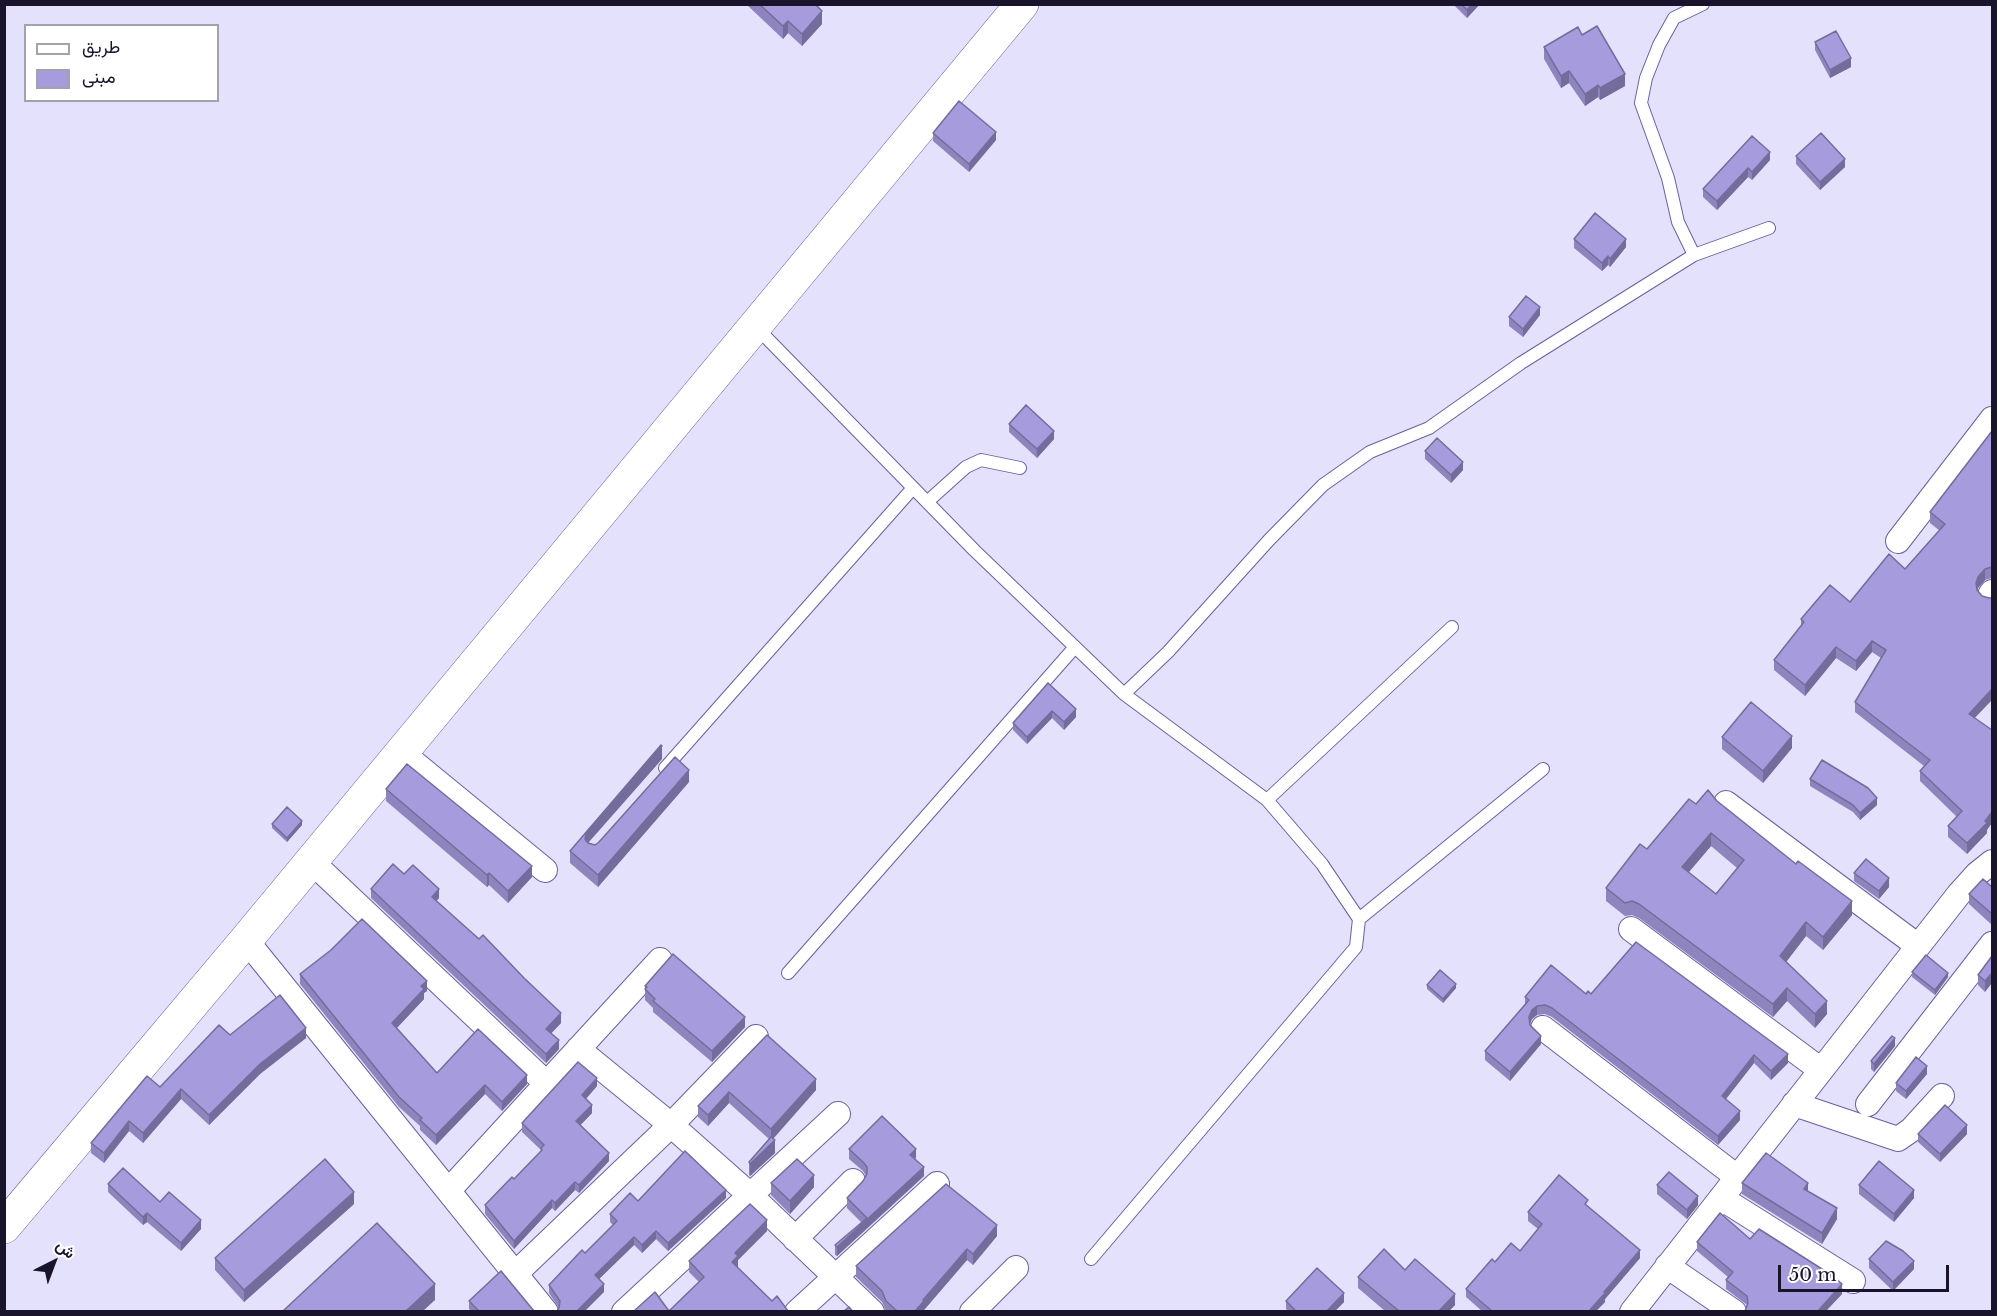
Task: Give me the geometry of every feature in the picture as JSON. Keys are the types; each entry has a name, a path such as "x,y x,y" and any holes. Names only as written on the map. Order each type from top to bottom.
{"street":[{"path":"4,1227 246,940 1023,4"},
{"path":"1898,541 1992,419"},
{"path":"401,752 546,870"},
{"path":"1726,803 1918,946"},
{"path":"311,861 546,1083"},
{"path":"1632,1311 1959,894 1977,874 1992,862"},
{"path":"1631,929 1821,1070"},
{"path":"246,940 546,1311"},
{"path":"1868,1104 1992,944"},
{"path":"449,1190 660,960"},
{"path":"1543,1028 1737,1177"},
{"path":"515,1274 671,1125 756,1037"},
{"path":"578,1049 671,1125 749,1194 872,1311"},
{"path":"1794,1104 1898,1139 1911,1130 1942,1096"},
{"path":"624,1311 838,1114"},
{"path":"795,1239 853,1181"},
{"path":"796,1311 937,1184"},
{"path":"1721,1198 1853,1281"},
{"path":"1667,1266 1734,1311"},
{"path":"982,1308 1016,1268"}],"lane":[{"path":"1694,255 1678,222 1668,178 1641,103 1646,78 1659,45 1674,18 1703,4"},
{"path":"1124,694 1168,652 1269,540 1323,485 1370,452 1429,428 1521,363 1694,255 1769,228"},
{"path":"755,327 974,550 1124,694 1267,800 1322,864 1359,919 1356,947 1091,1259"},
{"path":"927,502 966,467 981,460 1020,468"},
{"path":"656,779 913,488"},
{"path":"1267,800 1452,627"},
{"path":"788,973 1075,647"},
{"path":"1359,919 1544,769"}],"building":[{"path":"759,4 815,4 822,11 802,34 788,21 783,26"},
{"path":"1461,4 1472,4 1467,10"},
{"path":"1597,26 1625,74 1600,88 1598,85 1585,94 1569,71 1561,76 1544,47 1578,27 1582,35"},
{"path":"1836,31 1851,58 1830,70 1815,42"},
{"path":"959,101 996,132 969,164 933,133"},
{"path":"1821,133 1845,159 1820,182 1796,156"},
{"path":"1752,136 1770,152 1752,172 1748,168 1717,201 1703,189"},
{"path":"1595,213 1626,239 1610,259 1608,256 1602,263 1574,239"},
{"path":"1526,296 1540,307 1523,329 1509,317"},
{"path":"1026,405 1054,431 1037,449 1009,424"},
{"path":"1992,431 1992,567 1985,569 1976,583 1977,590 1982,596 1992,598 1992,689 1969,714 1992,730 1992,812 1985,821 1987,823 1967,843 1948,826 1962,811 1920,771 1930,760 1855,702 1886,650 1872,641 1856,661 1836,647 1805,685 1774,660 1804,622 1801,619 1830,585 1850,602 1889,554 1905,569 1945,524 1930,512"},
{"path":"1437,438 1463,462 1451,475 1425,451"},
{"path":"1048,683 1076,709 1064,722 1052,711 1027,737 1013,723"},
{"path":"1751,702 1792,736 1763,771 1722,737"},
{"path":"661,745 662,746 593,824"},
{"path":"675,757 689,770 598,875 570,851 587,831 585,839 588,843 595,845 599,842"},
{"path":"1822,760 1868,788 1877,798 1860,813 1853,805 1810,779"},
{"path":"407,764 532,866 508,891 386,789"},
{"path":"1708,790 1717,801 1796,864 1798,861 1852,901 1823,937 1806,922 1780,956 1827,1001 1815,1014 1787,988 1773,1004 1639,904 1632,901 1625,903 1606,888 1640,844 1647,849 1689,799 1696,804","holes":["1711,833 1744,860 1716,894 1682,867"]},
{"path":"287,807 302,821 287,838 272,824"},
{"path":"1866,859 1889,878 1879,891 1854,873"},
{"path":"393,864 404,874 413,865 439,889 432,897 479,939 483,935 561,1013 546,1029 559,1040 546,1054 371,889"},
{"path":"1983,879 1992,887 1992,914 1969,894"},
{"path":"362,919 427,981 421,986 424,989 392,1023 437,1073 478,1029 527,1075 502,1102 485,1085 436,1135 420,1120 422,1118 399,1097 300,974 331,950"},
{"path":"1636,942 1788,1054 1771,1071 1754,1055 1722,1096 1740,1111 1718,1136 1552,1008 1545,1005 1537,1006 1529,1017 1530,1025 1541,1036 1510,1072 1485,1051 1529,1000 1525,997 1551,965 1586,994 1588,991 1591,994"},
{"path":"673,954 745,1017 712,1051 653,1001 655,999 645,989 647,987 645,986"},
{"path":"1926,955 1948,973 1935,990 1912,972"},
{"path":"1992,956 1992,973 1985,981 1978,975"},
{"path":"1440,970 1456,984 1443,999 1427,985"},
{"path":"280,995 306,1028 260,1064 209,1115 181,1089 143,1133 129,1121 104,1153 91,1143 147,1076 160,1087 219,1025 230,1035"},
{"path":"767,1035 816,1079 771,1129 729,1092 708,1115 698,1106"},
{"path":"1892,1036 1895,1038 1874,1064 1871,1061"},
{"path":"1916,1057 1927,1066 1906,1091 1896,1083"},
{"path":"578,1062 597,1078 582,1095 592,1105 576,1121 609,1153 579,1185 575,1182 555,1203 552,1200 514,1241 485,1205 542,1150 544,1145 522,1123"},
{"path":"1945,1105 1967,1125 1940,1154 1918,1134"},
{"path":"882,1116 916,1149 910,1155 924,1167 837,1247 835,1245 867,1218 847,1198 867,1174 867,1167 849,1149"},
{"path":"771,1137 775,1140 750,1164 749,1162"},
{"path":"685,1151 726,1190 668,1243 656,1231 642,1245 634,1237 595,1275 604,1284 577,1311 557,1311 560,1301 549,1285 582,1250 585,1253 617,1221 610,1214 630,1193 638,1201"},
{"path":"1766,1153 1808,1183 1804,1189 1837,1208 1822,1233 1742,1183"},
{"path":"325,1159 354,1192 244,1290 215,1258"},
{"path":"797,1159 814,1175 790,1201 771,1183"},
{"path":"1879,1161 1914,1190 1894,1214 1859,1185"},
{"path":"123,1168 160,1202 169,1192 201,1220 181,1243 147,1213 143,1217 108,1184"},
{"path":"1669,1172 1698,1196 1687,1210 1657,1185"},
{"path":"1559,1175 1588,1200 1585,1204 1640,1250 1589,1311 1492,1311 1466,1289 1492,1259 1495,1262 1511,1243 1520,1251 1542,1224 1528,1212"},
{"path":"946,1184 997,1225 973,1254 967,1249 915,1311 897,1311 886,1301 882,1291 856,1266"},
{"path":"750,1204 767,1220 735,1253 738,1256 732,1262 772,1301 777,1296 788,1311 669,1311 704,1277 689,1261"},
{"path":"1720,1213 1750,1239 1759,1229 1842,1284 1818,1311 1745,1311 1748,1303 1747,1296 1726,1280 1733,1272 1697,1242"},
{"path":"377,1223 435,1284 406,1311 283,1311"},
{"path":"1886,1241 1914,1261 1893,1282 1869,1259"},
{"path":"1384,1249 1405,1270 1415,1259 1455,1294 1439,1311 1399,1311 1358,1277"},
{"path":"1317,1268 1344,1293 1327,1311 1296,1311 1286,1301"},
{"path":"501,1271 534,1311 479,1311 469,1301"},
{"path":"655,1292 669,1311 634,1311"}]}
